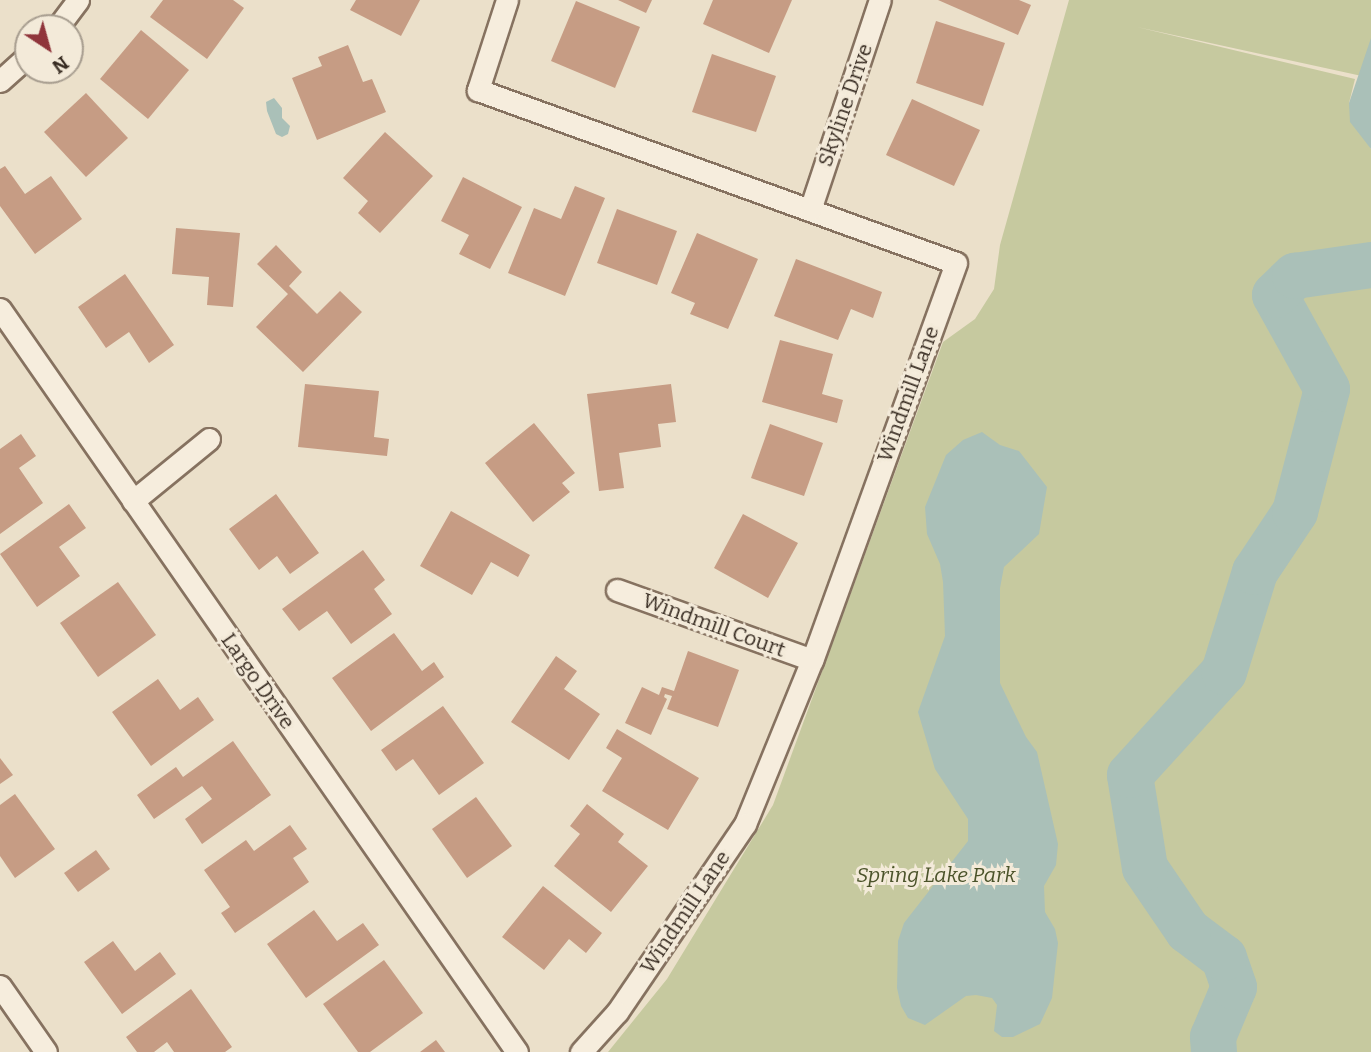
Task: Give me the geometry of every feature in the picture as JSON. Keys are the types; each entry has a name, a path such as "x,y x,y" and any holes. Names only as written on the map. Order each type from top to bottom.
{"street":[{"name":"Windmill Lane","path":"507,0 478,90 956,263 812,660 745,824 617,1012 581,1052"},
{"name":"Skyline Drive","path":"810,210 880,0"},
{"path":"0,81 14,68"},
{"name":"Largo Drive","path":"0,309 517,1052"},
{"path":"133,501 209,439"},
{"name":"Windmill Court","path":"617,590 812,660"},
{"path":"0,986 46,1052"}],"green space":[{"name":"Spring Lake Park","path":"1069,0 1371,0 1371,78 1137,27 1355,79 1349,103 1371,149 1371,1052 608,1052 667,979 773,805 943,342 975,319 994,289 1000,245"}],"water":[{"path":"1371,38 1371,149 1350,122 1349,103"},
{"path":"274,98 282,108 282,118 290,126 288,134 282,137 276,134 267,111 266,102"},
{"path":"982,432 1000,445 1019,451 1047,487 1039,534 1004,567 1000,588 1000,683 1026,737 1037,752 1058,844 1056,865 1044,886 1045,912 1055,929 1058,943 1052,998 1040,1024 1013,1037 1002,1037 994,1031 997,1005 992,998 966,996 925,1025 908,1018 901,1006 897,988 898,941 904,923 968,841 968,819 935,769 918,712 945,636 943,582 940,564 927,534 925,507 946,455 963,440"}],"building":[{"path":"163,0 233,0 244,8 207,59 150,17"},
{"path":"356,0 420,0 401,36 350,10"},
{"path":"618,0 652,0 646,13"},
{"path":"713,0 792,0 769,53 703,24"},
{"path":"938,0 1019,0 1031,5 1018,35"},
{"path":"576,1 640,27 615,88 551,61"},
{"path":"936,21 1005,43 983,106 916,83"},
{"path":"141,30 189,70 148,119 100,79"},
{"path":"348,45 363,82 372,79 386,112 317,140 292,78 322,66 318,57"},
{"path":"712,54 776,76 756,132 692,112"},
{"path":"86,93 128,138 86,177 44,132"},
{"path":"912,99 980,130 954,186 886,155"},
{"path":"385,132 433,176 380,233 358,213 368,201 343,178"},
{"path":"5,166 25,194 51,176 82,219 35,254 0,206 0,169"},
{"path":"463,177 522,207 490,269 459,254 469,235 441,221"},
{"path":"575,186 605,198 565,296 508,273 534,208 561,219"},
{"path":"617,209 677,231 657,285 597,263"},
{"path":"176,228 240,233 233,307 207,305 209,277 172,274"},
{"path":"697,233 758,259 728,329 690,314 695,303 671,293"},
{"path":"276,245 302,272 289,286 317,314 340,291 362,312 303,372 256,327 288,294 257,264"},
{"path":"796,259 882,292 873,318 851,309 838,340 774,316"},
{"path":"125,274 174,345 149,363 129,332 106,348 78,307"},
{"path":"780,340 833,354 822,394 843,400 837,423 762,402"},
{"path":"305,384 379,391 374,437 389,439 387,456 298,447"},
{"path":"671,384 676,422 658,424 661,447 619,453 624,488 599,491 587,394"},
{"path":"534,423 575,473 562,483 570,492 533,522 485,463"},
{"path":"770,424 823,443 804,496 751,478"},
{"path":"21,434 36,456 19,468 43,503 0,534 0,449"},
{"path":"276,494 319,553 290,574 277,556 259,570 229,529"},
{"path":"69,504 86,528 59,547 80,576 37,607 0,554"},
{"path":"451,511 530,555 518,577 491,562 472,595 420,566"},
{"path":"743,514 798,543 768,598 714,568"},
{"path":"363,550 385,580 374,589 392,614 351,644 327,611 299,631 282,609"},
{"path":"118,582 156,635 98,677 60,623"},
{"path":"394,633 422,671 434,662 444,677 371,731 332,678"},
{"path":"688,651 739,670 718,727 667,709 672,696 665,694 667,699 651,735 625,723 642,687 659,695 662,687 674,691"},
{"path":"556,656 577,671 564,689 600,714 569,760 511,722"},
{"path":"158,679 180,710 198,697 214,720 151,766 112,712"},
{"path":"443,706 484,763 439,795 413,759 396,771 381,750"},
{"path":"617,729 699,778 668,830 602,791 622,758 606,748"},
{"path":"233,741 271,795 202,844 185,819 212,799 202,786 154,819 137,795 176,767 183,777"},
{"path":"0,758 13,775 0,784"},
{"path":"15,794 55,849 15,878 0,856 0,805"},
{"path":"476,797 512,846 467,878 432,829"},
{"path":"587,804 624,834 618,842 648,866 611,912 554,866 580,834 570,826"},
{"path":"290,825 307,849 293,858 309,882 235,933 221,913 230,907 204,870 246,840 254,851"},
{"path":"96,850 110,869 78,892 64,873"},
{"path":"543,886 602,933 586,953 569,939 544,970 502,937"},
{"path":"314,910 337,941 363,923 379,945 306,998 267,944"},
{"path":"113,941 135,971 160,952 176,974 122,1014 84,962"},
{"path":"384,960 423,1013 370,1052 358,1052 323,1004"},
{"path":"191,989 232,1047 225,1052 174,1052 167,1042 154,1052 137,1052 126,1037"},
{"path":"436,1040 445,1052 420,1052"}],"waterway":[{"path":"1214,1052 1213,1037 1234,987 1224,958 1188,931 1145,868 1130,775 1224,672 1255,572 1295,512 1327,389 1275,295 1295,276 1371,265"}]}
